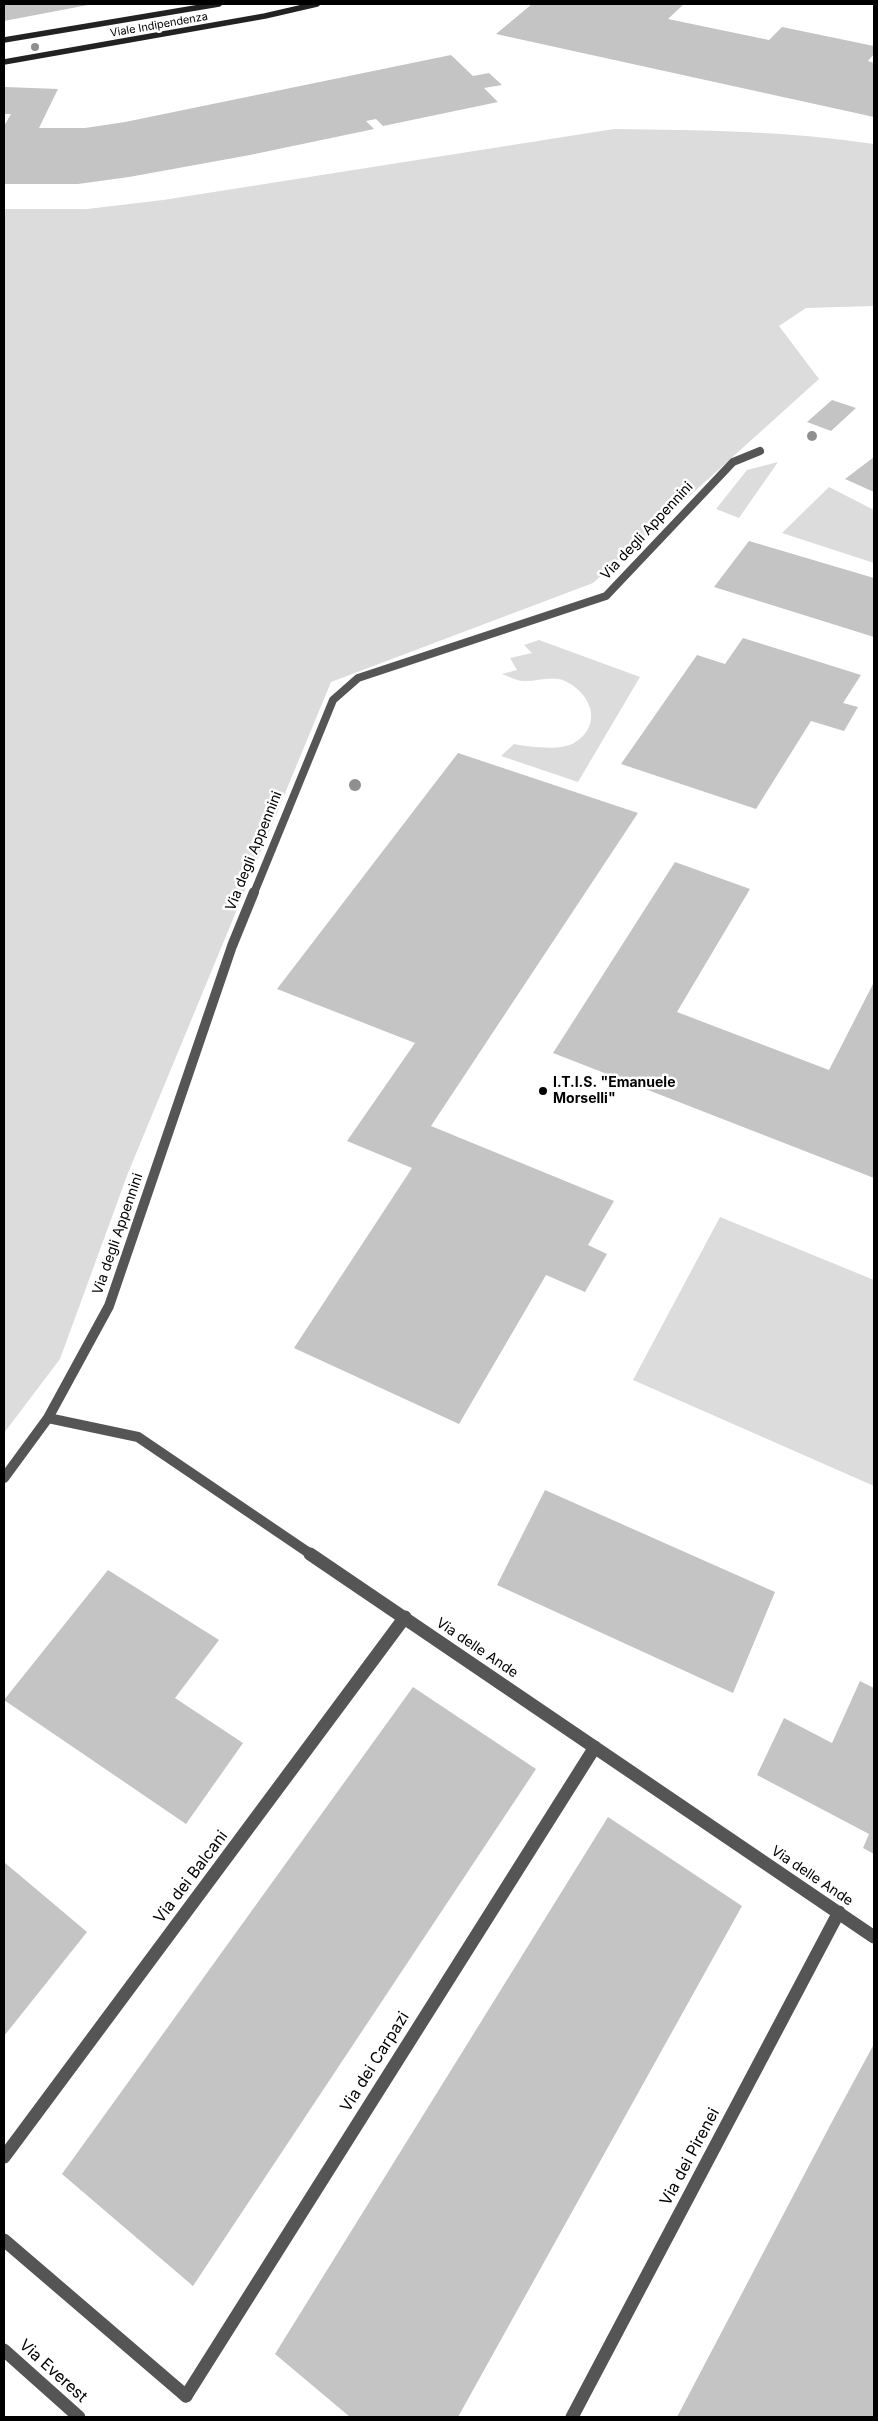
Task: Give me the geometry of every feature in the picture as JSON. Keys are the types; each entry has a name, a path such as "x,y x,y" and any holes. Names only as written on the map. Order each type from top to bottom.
{"street":[{"name":"Viale Indipendenza","path":"4,40 220,4"},
{"name":"Viale Indipendenza","path":"4,62 265,16 317,4"},
{"name":"Via degli Appennini","path":"4,1478 48,1418 109,1306 232,946 332,700 358,678 606,596 733,462 760,451"},
{"name":"Via delle Ande","path":"48,1418 138,1437 874,1937"},
{"name":"Via dei Balcani","path":"4,2157 405,1617"},
{"name":"Via dei Carpazi","path":"4,2240 186,2396 595,1747"},
{"name":"Via dei Pirenei","path":"572,2417 839,1912"},
{"name":"Via Everest","path":"4,2350 79,2417"}],"shaded area":[{"path":"614,129 777,134 874,144 874,306 806,308 779,326 819,379 593,583 331,682 128,1173 60,1359 4,1433 4,209 87,209 163,200"},
{"path":"778,462 739,518 716,509 747,470"},
{"path":"829,487 874,510 874,563 782,533"},
{"path":"539,640 640,677 578,782 501,756 514,744 545,748 568,745 583,736 589,727 591,719 587,701 574,686 560,679 523,681 502,674 517,670 510,658 532,653 524,645"},
{"path":"720,1217 874,1280 874,1486 633,1380"}],"building":[{"path":"4,4 88,4 88,5 4,21"},
{"path":"532,4 684,4 668,19 769,40 782,27 874,46 874,54 868,61 874,63 874,117 496,34"},
{"path":"451,55 473,76 489,73 502,85 484,88 498,102 383,126 376,119 366,121 374,129 250,155 129,177 78,184 4,184 4,126 11,114 4,114 5,87 58,89 39,128 85,128 125,122"},
{"path":"832,400 856,408 831,431 807,422"},
{"path":"874,457 874,492 845,479"},
{"path":"749,541 874,578 874,637 714,587"},
{"path":"743,638 861,675 843,703 858,707 844,731 811,721 756,809 621,764 697,655 725,664"},
{"path":"458,753 638,813 431,1126 614,1201 588,1245 607,1254 585,1292 546,1275 459,1424 294,1348 412,1168 347,1141 415,1043 277,989"},
{"path":"675,862 750,889 677,1012 829,1070 874,982 874,1178 553,1053"},
{"path":"545,1490 775,1592 733,1693 497,1585"},
{"path":"108,1570 219,1640 175,1698 243,1743 186,1824 4,1700"},
{"path":"860,1681 874,1688 874,1854 863,1848 869,1834 757,1775 784,1718 832,1743"},
{"path":"413,1687 536,1769 193,2286 62,2174"},
{"path":"608,1817 742,1906 458,2417 350,2417 275,2354"},
{"path":"4,1862 87,1932 4,2036"},
{"path":"874,2044 874,2417 677,2417 835,2116"}],"place":[{"name":"I.T.I.S. \"Emanuele Morselli\"","path":"543,1091"}]}
